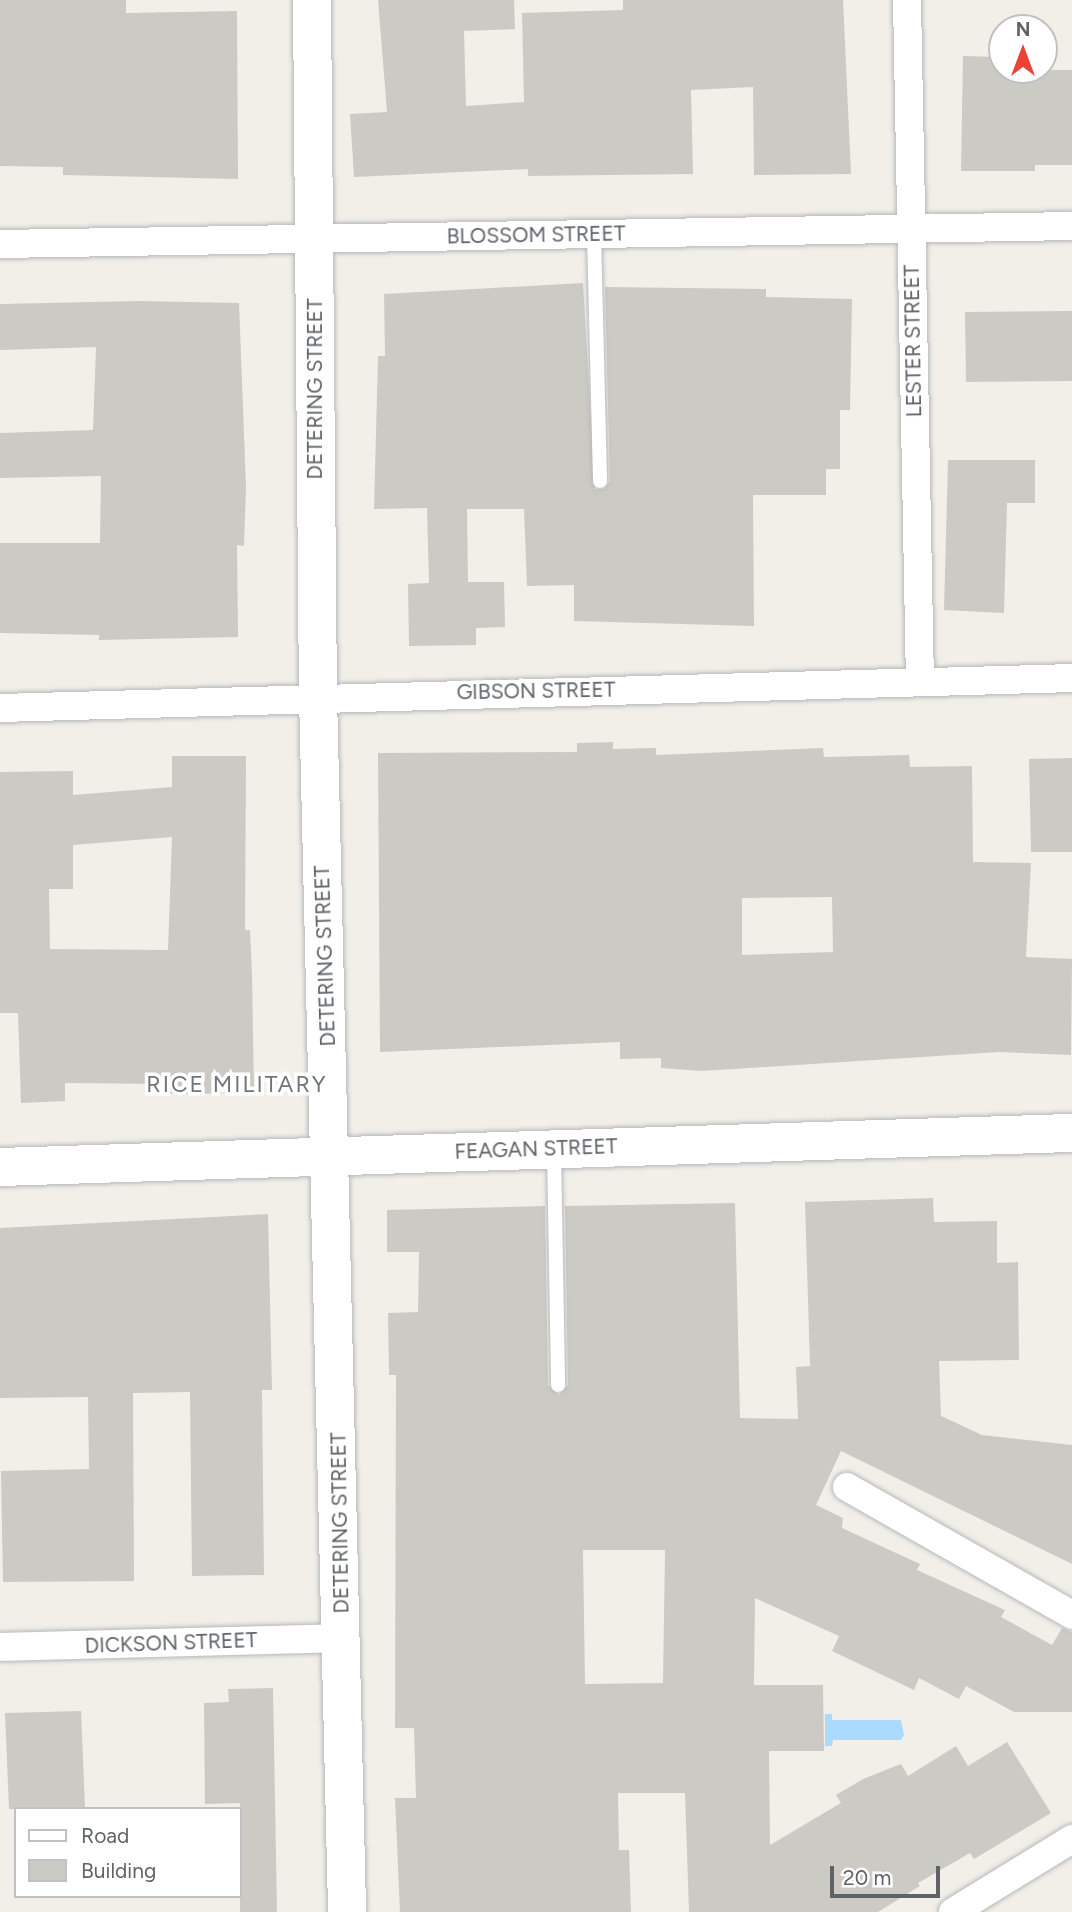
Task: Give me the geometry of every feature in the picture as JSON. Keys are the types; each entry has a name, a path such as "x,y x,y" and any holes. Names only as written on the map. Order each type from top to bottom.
{"street":[{"name":"DETERING STREET","path":"312,0 318,696 343,1638 347,1912"},
{"name":"LESTER STREET","path":"907,0 920,681"},
{"name":"BLOSSOM STREET","path":"0,244 1072,226"},
{"name":"GIBSON STREET","path":"0,708 318,696 1072,678"},
{"name":"FEAGAN STREET","path":"0,1167 1072,1133"},
{"path":"847,1487 1072,1615"},
{"name":"DICKSON STREET","path":"0,1647 343,1638"},
{"path":"953,1912 1072,1839"}],"lane":[{"path":"594,234 600,481"},
{"path":"554,1149 558,1385"}],"water":[{"path":"825,1714 832,1714 832,1720 901,1720 904,1735 901,1740 833,1740 832,1746 825,1746"}],"building":[{"path":"0,0 126,0 126,13 237,11 238,179 63,175 63,167 0,166"},
{"path":"378,0 514,0 515,29 464,31 466,106 524,102 522,13 623,10 623,0 843,0 851,174 754,175 753,87 691,90 693,174 528,176 528,169 354,177 350,114 387,112"},
{"path":"963,56 988,57 988,84 1058,84 1058,70 1072,70 1072,165 1035,165 1035,171 961,171"},
{"path":"583,283 595,489 604,489 610,481 605,287 766,289 766,297 852,299 850,410 840,410 840,469 826,469 826,495 753,495 754,626 574,621 574,585 527,586 524,509 467,509 468,582 504,582 505,627 476,628 476,645 409,646 408,584 429,583 427,508 374,509 378,356 385,356 384,294"},
{"path":"140,301 239,303 246,487 244,546 237,545 238,637 99,640 99,635 0,633 0,543 100,543 101,476 0,478 0,433 93,430 96,347 0,350 0,304"},
{"path":"1072,311 1072,381 966,382 965,312"},
{"path":"948,460 1035,460 1035,503 1007,503 1004,613 944,610"},
{"path":"613,742 613,749 656,748 656,755 823,748 824,757 909,755 910,767 972,766 973,862 1031,863 1026,957 1072,959 1071,1055 999,1052 702,1071 661,1068 661,1058 620,1059 620,1042 380,1052 378,753 577,752 577,743","holes":["832,897 833,952 742,955 742,898"]},
{"path":"172,756 246,756 245,930 250,930 254,1093 169,1094 168,1084 65,1083 65,1101 21,1103 18,1013 0,1013 0,772 73,771 73,795 172,787","holes":["172,837 168,950 50,949 49,889 73,889 73,845"]},
{"path":"1072,758 1072,852 1031,852 1029,759"},
{"path":"933,1198 934,1222 997,1221 997,1263 1018,1262 1019,1360 939,1361 941,1416 982,1435 1072,1445 1072,1564 841,1451 816,1505 843,1518 842,1528 920,1564 917,1570 1005,1610 1001,1617 1052,1645 1062,1628 1072,1632 1072,1712 1014,1712 966,1686 959,1699 919,1678 914,1690 832,1651 839,1636 755,1598 754,1685 823,1685 824,1751 769,1751 770,1845 841,1803 836,1795 863,1779 901,1764 908,1776 956,1746 968,1766 1007,1742 1051,1813 974,1859 970,1853 918,1883 920,1886 878,1912 689,1912 685,1793 618,1793 619,1850 629,1850 631,1912 400,1912 395,1798 416,1798 414,1728 395,1728 396,1375 389,1375 388,1313 418,1312 419,1252 387,1252 387,1210 545,1206 548,1385 559,1395 568,1385 565,1206 735,1203 740,1418 798,1419 796,1367 810,1366 805,1202","holes":["583,1550 665,1550 663,1683 585,1684"]},
{"path":"268,1214 272,1390 262,1390 264,1575 192,1576 190,1392 133,1393 134,1581 3,1582 1,1471 89,1469 88,1397 0,1398 0,1228"},
{"path":"273,1688 277,1912 240,1912 242,1807 240,1803 205,1804 204,1703 229,1702 228,1689"},
{"path":"81,1711 85,1807 9,1809 5,1713"}],"district":[{"name":"RICE MILITARY","path":"237,1084"}]}
